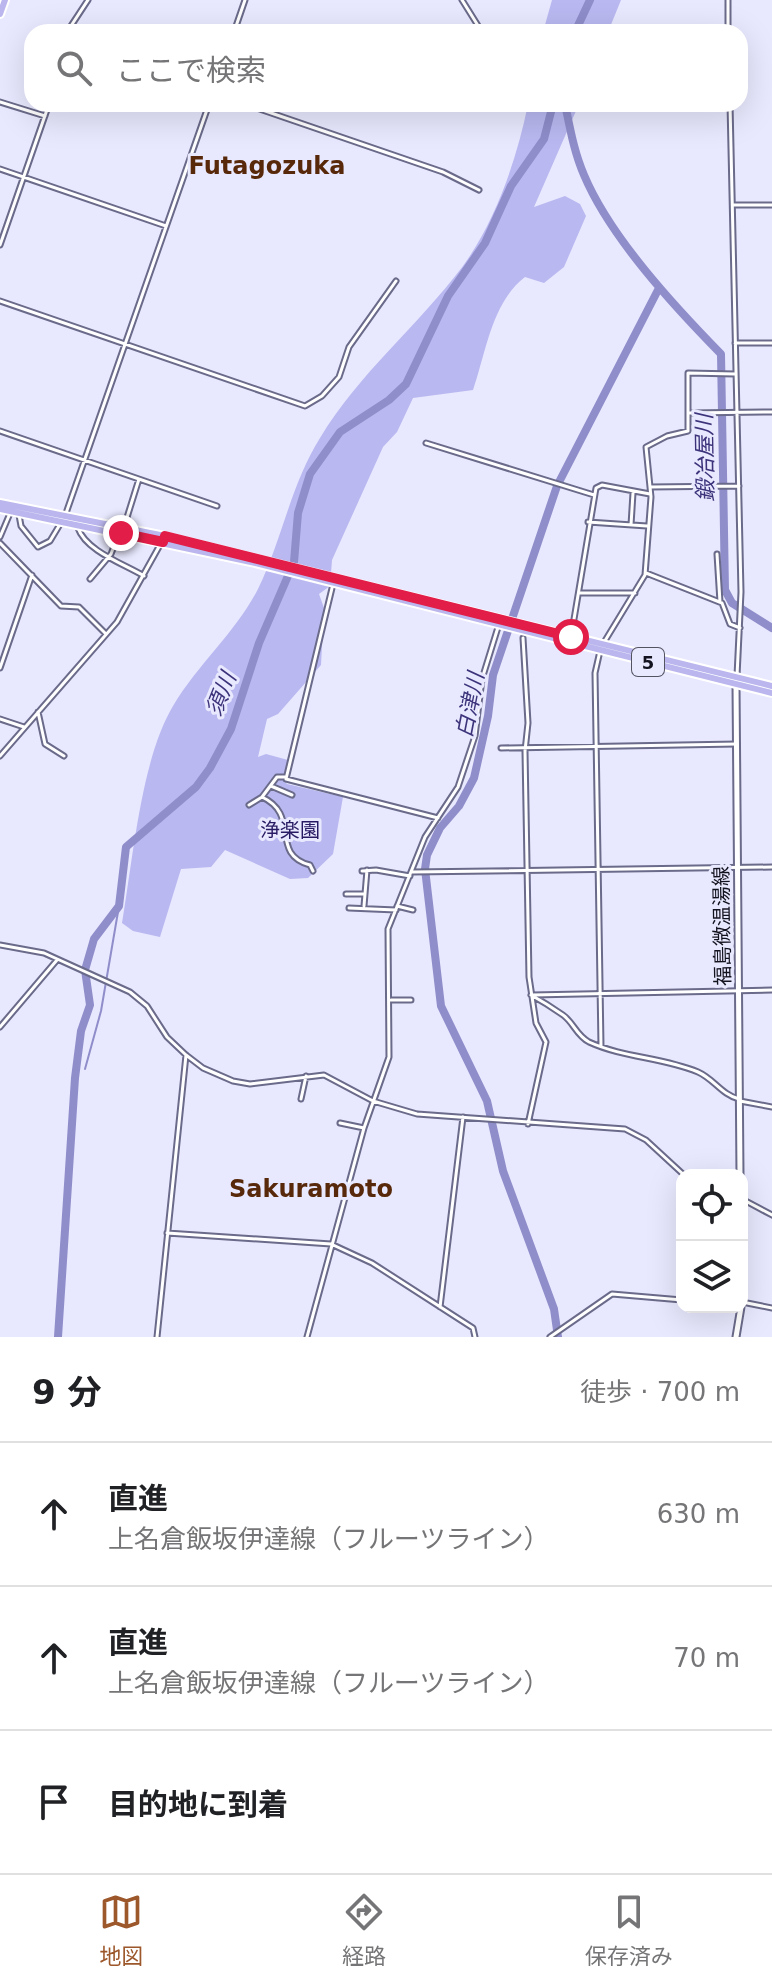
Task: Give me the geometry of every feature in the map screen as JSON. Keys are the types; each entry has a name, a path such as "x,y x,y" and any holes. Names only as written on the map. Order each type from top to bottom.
{"main road":[{"path":"0,14 5,0"},
{"name":"5","path":"0,506 164,539 501,623 524,632 772,686"},
{"name":"5","path":"0,506 11,511 121,530"},
{"name":"5","path":"306,574 333,584 501,623"},
{"name":"5","path":"524,632 571,637 602,648"},
{"name":"5","path":"736,680 772,693"},
{"name":"福島微温湯線","path":"736,680 740,1169"},
{"path":"736,1337 740,1313"}],"street":[{"path":"72,24 88,0"},
{"path":"237,24 245,0"},
{"path":"462,0 477,24"},
{"path":"728,0 728,24"},
{"path":"0,102 24,109"},
{"path":"32,112 45,116"},
{"path":"0,245 46,112"},
{"path":"20,512 21,526 36,547 50,541 63,518 85,460 206,112"},
{"path":"268,112 443,172 479,190"},
{"path":"730,112 739,486 740,628 736,680"},
{"path":"0,169 166,226"},
{"path":"733,205 772,205"},
{"path":"0,301 305,406 322,396 339,377 349,347 396,281"},
{"path":"735,343 772,343"},
{"path":"601,1046 595,673 602,648 645,573 650,494 646,447 671,434 688,431 688,373 735,374"},
{"path":"689,413 772,412"},
{"path":"0,431 217,506"},
{"path":"426,443 594,495"},
{"path":"90,579 121,530 139,479"},
{"path":"571,637 594,495 600,485 650,494"},
{"path":"650,487 739,486"},
{"path":"631,525 633,492"},
{"path":"0,537 11,511"},
{"path":"588,522 647,526"},
{"path":"78,524 85,540 144,576"},
{"path":"0,756 106,634 164,539"},
{"path":"0,543 60,606 79,607 106,634"},
{"path":"717,554 720,602"},
{"path":"645,573 720,602 727,609 730,624 740,628"},
{"path":"0,668 32,575"},
{"path":"286,777 333,584"},
{"path":"579,593 635,593"},
{"path":"307,1337 364,1128 389,1057 387,939 425,837 455,793 473,742 482,679 501,623"},
{"path":"524,632 531,995 536,1023 546,1042 528,1125"},
{"path":"38,712 45,744 64,756"},
{"path":"0,719 24,727"},
{"path":"501,748 737,744"},
{"path":"249,805 262,797 280,776 288,781 438,818"},
{"path":"271,786 292,795"},
{"path":"262,797 282,813 291,857 310,865 313,871"},
{"path":"364,908 365,871 411,874 772,867"},
{"path":"346,894 364,894"},
{"path":"349,908 413,910"},
{"path":"0,945 37,951 120,988 147,1006 169,1039 186,1055 203,1068 242,1083 328,1076 373,1101 417,1114 528,1125 625,1129 646,1140 677,1169"},
{"path":"0,1027 57,959"},
{"path":"531,995 772,990"},
{"path":"531,995 567,1018 581,1037 601,1046 676,1063 713,1080 724,1093 739,1100 772,1107"},
{"path":"389,1000 411,1000"},
{"path":"157,1337 186,1055"},
{"path":"301,1099 306,1076"},
{"path":"440,1307 463,1117"},
{"path":"340,1123 364,1128"},
{"path":"748,1202 772,1215"},
{"path":"167,1233 333,1245 372,1263 473,1328 475,1337"},
{"path":"550,1337 612,1294 676,1299"},
{"path":"748,1302 772,1308"}],"green space":[{"path":"552,0 621,0 611,24 545,24"},
{"name":"浄楽園","path":"526,112 576,112 534,207 565,196 580,204 586,216 564,267 544,283 525,277 514,287 497,314 473,390 413,398 397,432 383,447 332,560 330,586 319,594 324,608 321,665 278,714 267,719 258,757 266,754 288,760 283,779 287,784 343,797 333,854 308,878 290,879 225,850 211,867 181,869 160,937 133,931 122,923 146,781 162,728 183,691 239,620 258,589 301,474 335,414 446,288 475,248 504,188"}],"waterway":[{"name":"須川","path":"579,24 590,0"},
{"name":"須川","path":"58,1337 75,1078 81,1031 90,1005 85,970 94,939 119,906 126,847 196,787 210,768 231,729 259,643 294,562 298,513 310,474 340,432 389,400 406,384 448,296 485,243 511,186 544,139 551,112"},
{"name":"鍛冶屋川","path":"567,112 581,166 595,199 626,246 664,293 721,354 725,590 732,603 772,628"},
{"name":"白津川","path":"558,1337 554,1309 503,1171 487,1101 441,1006 425,869 427,855 440,828 459,806 474,778 488,716 493,675 557,486 659,288"},
{"path":"85,1069 101,1011 119,906"}],"district":[{"name":"Futagozuka","path":"267,166"},
{"name":"Sakuramoto","path":"311,1189"}],"route":[{"path":"121,533 163,542 165,536 571,637"}]}
